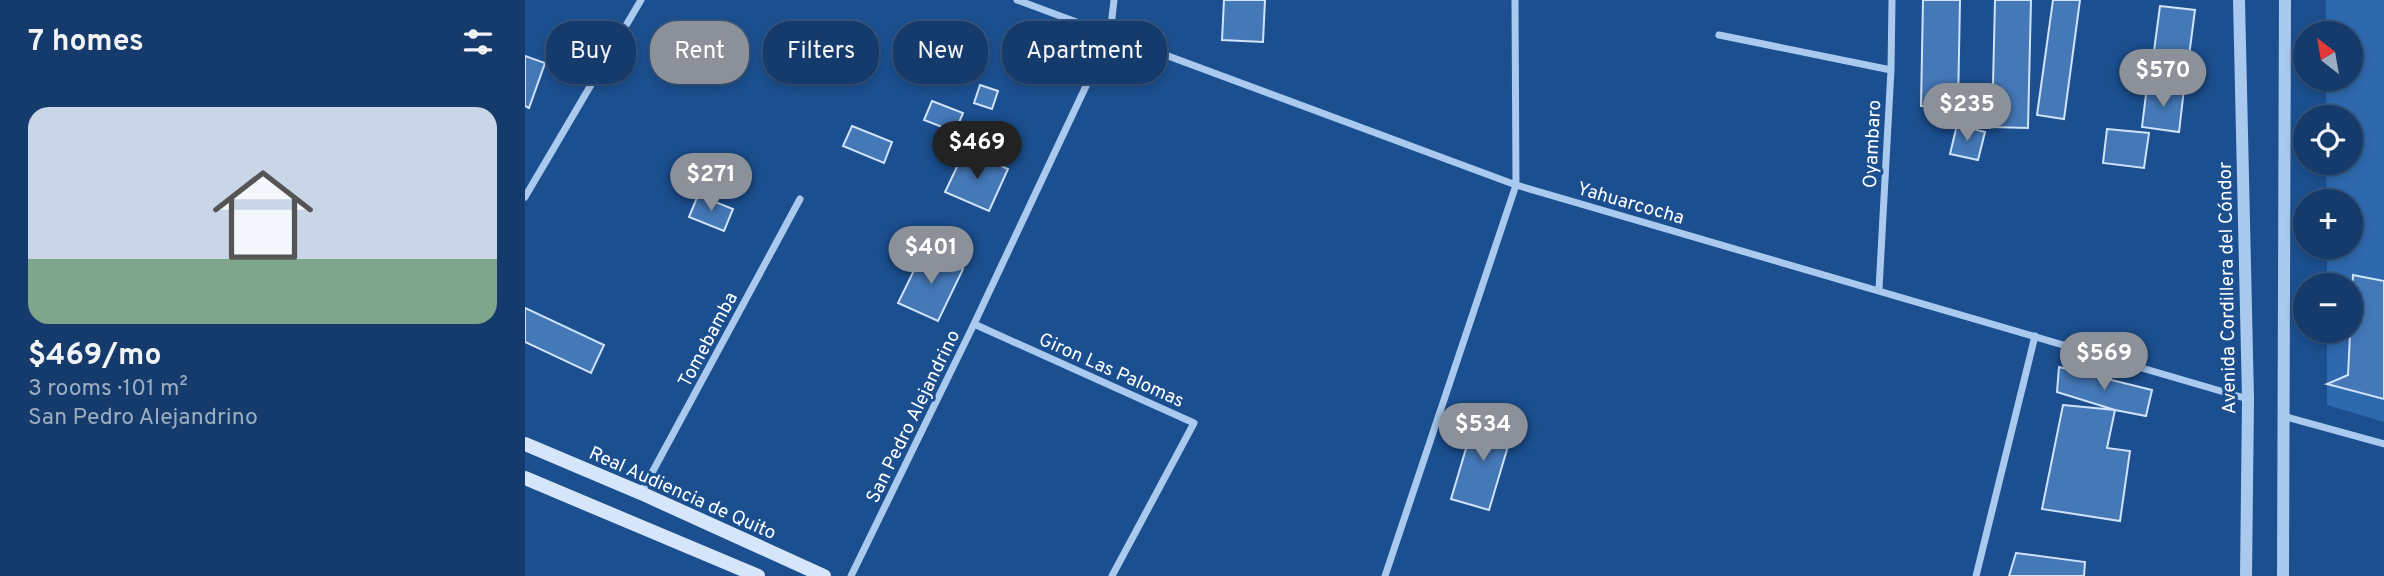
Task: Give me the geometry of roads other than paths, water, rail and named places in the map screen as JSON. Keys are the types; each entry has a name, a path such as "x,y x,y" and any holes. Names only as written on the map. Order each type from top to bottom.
{"main road":[{"name":"Real Audiencia de Quito","path":"525,444 642,493 824,576"},
{"path":"525,478 758,576"}],"street":[{"path":"525,197 641,0"},
{"name":"Yahuarcocha","path":"1017,0 1073,21"},
{"name":"San Pedro Alejandrino","path":"1112,21 1114,0"},
{"path":"1385,576 1516,185 1515,0"},
{"name":"Oyambaro","path":"1878,289 1891,69 1892,0"},
{"name":"Avenida Cordillera del Cóndor","path":"2239,0 2248,399 2246,576"},
{"path":"2283,576 2285,0"},
{"path":"1719,35 1891,69"},
{"name":"Yahuarcocha","path":"1167,56 1516,185 2248,399"},
{"name":"San Pedro Alejandrino","path":"851,576 1087,84"},
{"name":"Tomebamba","path":"642,493 800,200"},
{"name":"Giron Las Palomas","path":"974,324 1194,423 1112,576"},
{"path":"1976,576 2035,336"},
{"path":"2283,416 2384,444"}]}
